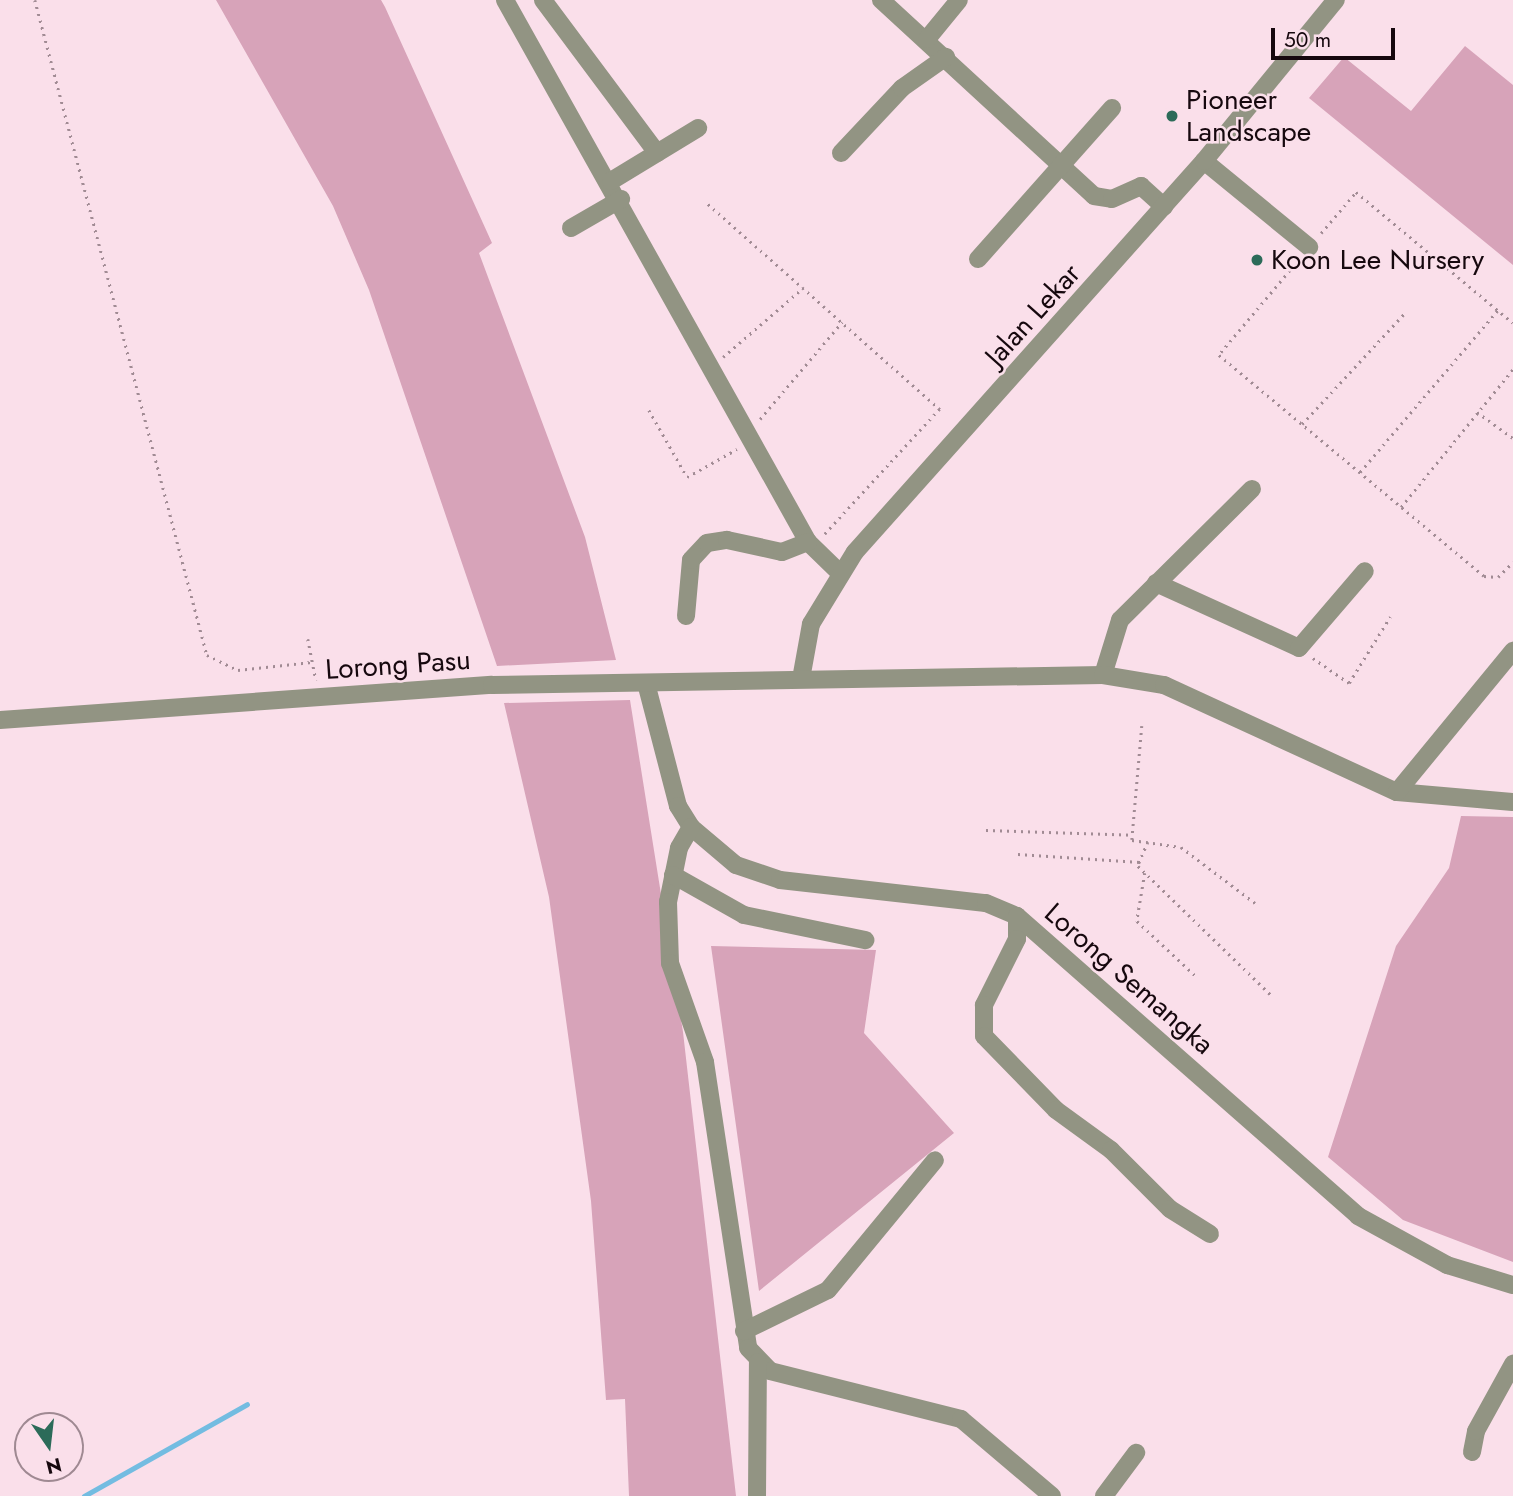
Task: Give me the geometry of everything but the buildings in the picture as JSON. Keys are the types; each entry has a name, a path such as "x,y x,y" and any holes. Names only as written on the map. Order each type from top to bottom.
{"street":[{"path":"505,0 611,181 808,542 839,572"},
{"path":"543,0 657,153"},
{"path":"881,0 927,39 1098,198 1137,185 1164,207"},
{"path":"927,39 959,0"},
{"name":"Jalan Lekar","path":"801,679 811,624 839,572 1204,162 1336,0"},
{"path":"841,153 902,88 946,57"},
{"path":"978,259 1112,108"},
{"path":"611,181 698,128"},
{"path":"1204,162 1309,247"},
{"path":"571,228 621,199"},
{"path":"1103,675 1114,629 1156,583 1252,489"},
{"path":"686,616 691,560 707,543 727,540 782,552 808,542"},
{"path":"1156,583 1299,648 1365,571"},
{"path":"1397,792 1513,650"},
{"path":"801,679 1103,675 1173,688 1397,792 1513,802"},
{"name":"Lorong Pasu","path":"0,720 492,685 801,679"},
{"name":"Lorong Semangka","path":"646,683 665,775 691,827 736,865 780,880 962,899 1017,916 1358,1216 1447,1265 1513,1284"},
{"path":"691,827 673,875 670,962 705,1062 744,1331 758,1362 757,1496"},
{"path":"673,875 744,915 865,940"},
{"path":"1017,916 1017,939 984,1005 984,1037 1056,1110 1111,1150 1170,1209 1210,1234"},
{"path":"744,1331 828,1290 934,1160"},
{"path":"758,1362 858,1398 961,1419 1052,1496"},
{"path":"1472,1452 1484,1413 1513,1364"},
{"path":"1104,1496 1136,1453"}],"path":[{"path":"35,0 207,655 238,670 312,662"},
{"path":"1513,323 1356,192 1219,355 1484,576 1498,577 1513,562"},
{"path":"708,204 940,410 822,537 808,542"},
{"path":"711,368 803,288"},
{"path":"1360,472 1498,310"},
{"path":"1302,424 1404,314"},
{"path":"649,410 687,477 750,437 842,322"},
{"path":"1401,507 1513,369"},
{"path":"1477,412 1513,438"},
{"path":"1299,648 1349,683 1390,617"},
{"path":"308,639 319,697"},
{"path":"1142,726 1132,840 1181,847 1255,903"},
{"path":"986,830 1133,835"},
{"path":"1148,842 1140,862 1144,873 1272,996"},
{"path":"1018,854 1140,862"},
{"path":"1144,873 1137,921 1198,978"}],"shaded area":[{"path":"216,0 381,0 492,243 479,253 585,537 616,660 497,666 369,290 333,206"},
{"path":"1465,46 1513,85 1513,265 1309,98 1344,57 1411,111"},
{"path":"630,700 683,1032 736,1496 629,1496 625,1399 606,1400 591,1201 549,897 504,703"},
{"path":"1461,816 1513,817 1513,1262 1403,1220 1328,1157 1396,946 1449,868"},
{"path":"711,946 876,950 864,1033 954,1133 759,1291"}],"waterway":[{"path":"84,1496 247,1404"}],"place":[{"name":"Pioneer Landscape","path":"1172,116"},
{"name":"Koon Lee Nursery","path":"1257,260"}]}
